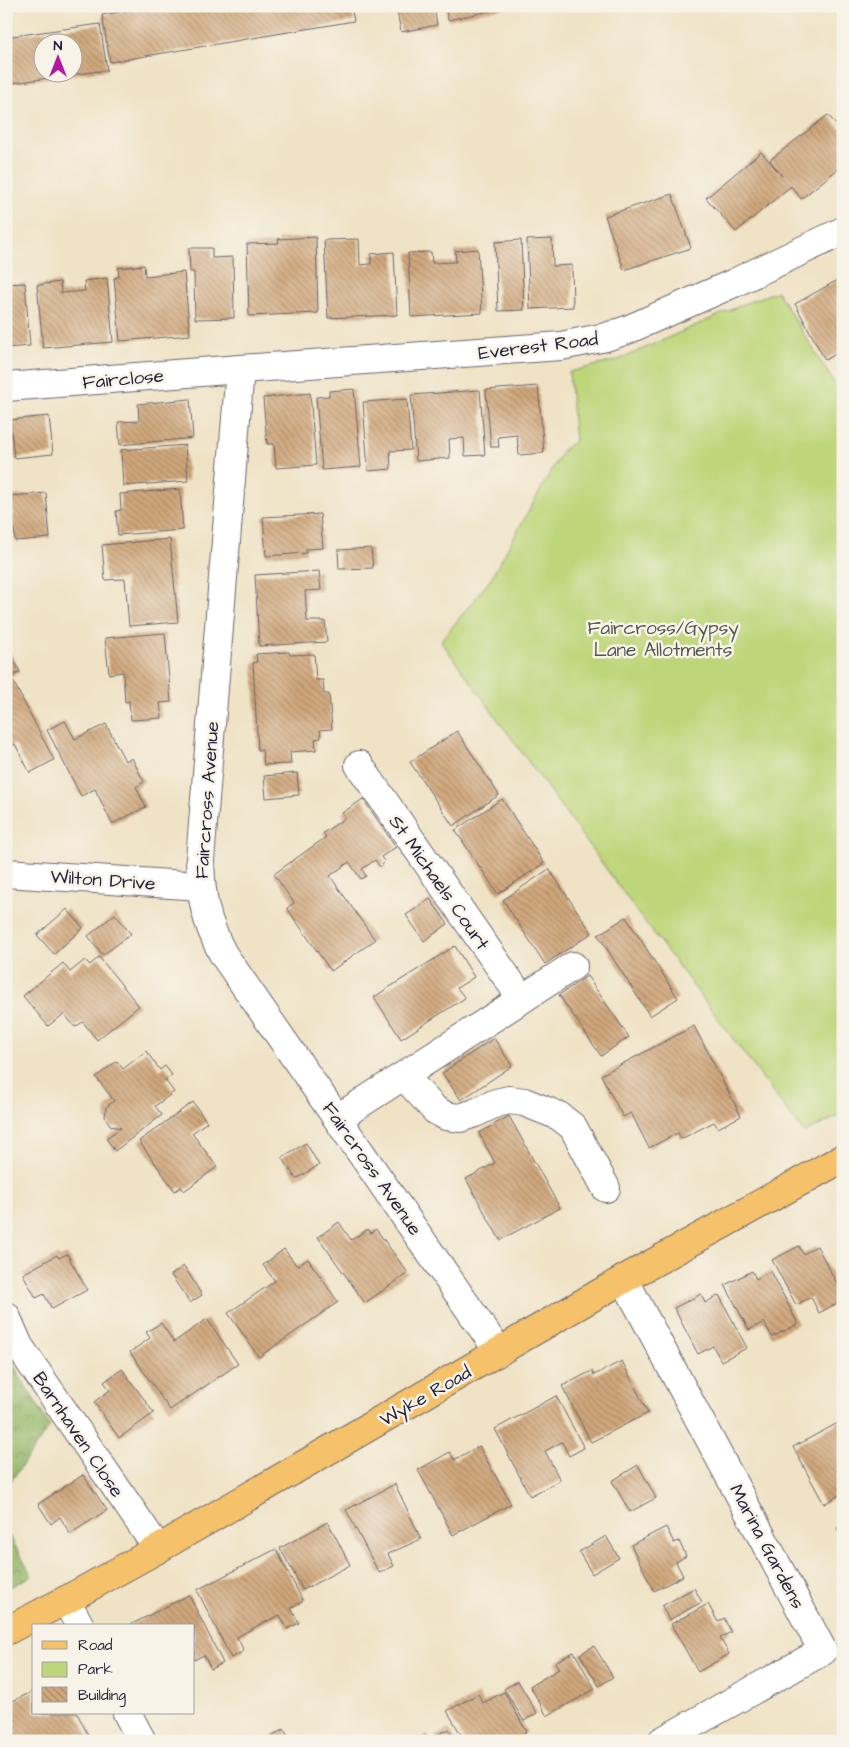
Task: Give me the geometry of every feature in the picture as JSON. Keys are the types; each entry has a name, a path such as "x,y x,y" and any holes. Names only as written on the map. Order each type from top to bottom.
{"main road":[{"name":"Wyke Road","path":"6,1631 158,1549 624,1279 843,1158"}],"street":[{"name":"Everest Road","path":"240,369 584,343 627,330 734,283 843,231"},
{"name":"Fairclose","path":"6,387 240,369"},
{"name":"Faircross Avenue","path":"240,369 200,851 200,886 204,910 223,954 499,1352"},
{"name":"St Michaels Court","path":"359,765 522,999"},
{"name":"Wilton Drive","path":"6,873 200,886"},
{"path":"338,1118 573,966"},
{"path":"404,1076 435,1110 446,1116 460,1118 508,1100 524,1102 558,1116 573,1127 606,1188"},
{"name":"Marina Gardens","path":"624,1279 824,1651 662,1741"},
{"name":"Barnhaven Close","path":"6,1316 19,1346 158,1549"},
{"path":"66,1600 79,1624"},
{"path":"128,1714 142,1741"}],"green space":[{"name":"Faircross/Gypsy Lane Allotments","path":"777,291 843,397 843,1114 804,1133 633,906 441,641 490,580 563,450 575,441 569,372 618,360"},
{"path":"6,1353 50,1426 6,1488"},
{"path":"6,1530 32,1576 6,1589"}],"building":[{"path":"154,6 351,6 354,21 110,62 102,15"},
{"path":"396,6 434,6 437,25 401,32"},
{"path":"445,6 508,6 508,7 448,20"},
{"path":"100,24 107,70 82,73 82,32 42,32"},
{"path":"32,33 32,80 6,84 6,37"},
{"path":"828,115 840,129 843,127 843,165 801,199 791,186 736,232 706,198 761,152 782,176 770,160"},
{"path":"672,194 691,248 624,270 605,216"},
{"path":"316,237 318,313 249,316 247,244 279,243 278,239"},
{"path":"359,239 360,265 371,264 371,254 394,252 397,315 328,318 324,240"},
{"path":"552,239 553,266 572,265 573,307 530,309 527,240"},
{"path":"521,240 524,310 498,311 495,242"},
{"path":"189,248 212,248 212,258 233,257 234,318 195,319 194,272 190,272"},
{"path":"478,249 482,313 411,317 408,253 431,252 432,263 456,262 455,251"},
{"path":"144,265 145,276 184,272 190,335 120,341 114,278 119,277 118,268"},
{"path":"843,277 843,350 825,360 795,304"},
{"path":"107,278 113,342 43,348 37,285 60,282 61,293 85,291 84,281"},
{"path":"25,283 30,346 6,348 6,284"},
{"path":"538,386 544,453 519,455 517,435 498,437 499,447 491,447 486,390"},
{"path":"354,389 361,467 322,470 316,397 329,396 329,391"},
{"path":"480,390 485,455 465,456 464,438 449,439 450,458 416,461 411,395"},
{"path":"310,393 316,465 276,468 274,444 267,444 263,398"},
{"path":"190,399 193,438 120,445 118,422 139,421 138,404"},
{"path":"407,399 411,450 390,451 391,469 368,471 363,402"},
{"path":"49,416 53,454 14,458 10,420"},
{"path":"185,445 188,481 123,486 121,450"},
{"path":"180,489 183,530 118,535 116,511 121,510 120,494"},
{"path":"46,493 50,538 15,541 11,496"},
{"path":"320,514 323,548 306,549 306,553 266,556 263,517"},
{"path":"170,539 178,622 129,626 125,579 105,580 102,545"},
{"path":"371,548 373,568 339,569 338,550"},
{"path":"319,571 321,590 305,591 307,621 325,621 327,642 259,646 255,575"},
{"path":"165,633 171,702 160,703 162,718 131,720 129,701 125,702 123,672 109,674 105,638"},
{"path":"6,644 20,672 6,679"},
{"path":"289,652 290,655 314,654 316,680 323,680 324,694 329,694 332,729 320,730 321,738 315,739 316,750 290,752 291,764 264,765 262,750 258,750 253,663 257,662 256,654"},
{"path":"13,681 54,760 30,773 15,744 6,749 6,685"},
{"path":"65,721 75,739 106,724 125,761 132,758 144,782 136,787 146,807 112,824 95,789 81,796 47,730"},
{"path":"457,731 499,795 453,826 410,762"},
{"path":"297,773 299,795 266,798 264,776"},
{"path":"363,799 396,847 381,857 385,862 380,867 375,860 362,869 366,876 361,879 349,862 330,876 375,940 331,971 287,908 294,903 274,874 326,837 323,833 345,818 342,813"},
{"path":"502,799 544,863 498,894 455,830"},
{"path":"549,869 592,933 545,964 503,900"},
{"path":"430,899 448,924 424,941 406,915"},
{"path":"67,909 83,928 54,954 37,935"},
{"path":"115,914 131,934 103,955 88,936"},
{"path":"626,917 678,998 650,1016 598,935"},
{"path":"455,946 474,977 457,988 465,998 401,1039 374,997"},
{"path":"99,957 139,1006 97,1040 83,1022 75,1027 64,1014 48,1026 23,996 63,963 70,972 85,960 90,965"},
{"path":"587,976 629,1037 601,1056 559,995"},
{"path":"694,1026 741,1116 718,1128 714,1122 681,1139 678,1133 649,1148 631,1113 623,1117 601,1075"},
{"path":"494,1038 512,1066 461,1100 442,1073"},
{"path":"146,1051 160,1070 165,1066 172,1075 165,1080 174,1092 155,1106 162,1115 115,1151 106,1138 121,1128 111,1126 105,1117 106,1107 114,1101 96,1077 117,1061 123,1069"},
{"path":"193,1102 207,1122 192,1133 217,1167 184,1191 181,1187 175,1191 139,1141"},
{"path":"509,1116 560,1208 500,1240 466,1179 495,1163 479,1133"},
{"path":"306,1143 319,1165 296,1179 282,1157"},
{"path":"339,1222 351,1240 368,1229 371,1233 376,1229 408,1273 365,1303 318,1237"},
{"path":"799,1246 803,1254 817,1246 843,1295 843,1300 819,1313 811,1297 796,1305 772,1260"},
{"path":"284,1249 297,1266 308,1259 338,1302 259,1357 228,1313 275,1281 263,1265"},
{"path":"67,1254 87,1290 52,1309 44,1294 36,1298 23,1274 57,1255 59,1258"},
{"path":"184,1266 202,1295 190,1303 171,1275"},
{"path":"752,1271 756,1279 771,1271 798,1324 772,1337 764,1322 749,1330 725,1285"},
{"path":"701,1294 705,1303 719,1295 747,1348 721,1361 713,1346 698,1354 674,1308"},
{"path":"207,1319 238,1364 170,1410 130,1352 150,1338 146,1332 161,1323 174,1342"},
{"path":"622,1361 648,1413 591,1442 562,1386 592,1371 594,1375"},
{"path":"122,1369 154,1413 119,1438 94,1402 110,1390 104,1382"},
{"path":"556,1396 584,1448 569,1456 562,1442 545,1451 560,1480 530,1496 495,1429"},
{"path":"840,1422 843,1428 843,1493 824,1504 793,1447"},
{"path":"479,1446 511,1504 453,1535 418,1470 450,1452 454,1460"},
{"path":"638,1465 656,1498 630,1512 612,1481"},
{"path":"83,1475 107,1510 70,1534 60,1517 51,1524 38,1504"},
{"path":"395,1484 421,1539 388,1554 394,1566 379,1573 346,1510"},
{"path":"328,1522 350,1565 303,1590 280,1548"},
{"path":"843,1525 843,1541 837,1528"},
{"path":"666,1527 674,1543 679,1541 686,1556 676,1562 683,1576 654,1591 631,1545"},
{"path":"606,1536 619,1558 592,1574 579,1552"},
{"path":"276,1549 303,1601 291,1608 299,1623 287,1629 280,1615 259,1625 237,1637 244,1651 231,1658 197,1590"},
{"path":"694,1588 702,1602 669,1620 662,1606"},
{"path":"189,1595 223,1663 211,1669 204,1655 195,1660 195,1624 132,1624"},
{"path":"708,1604 718,1622 724,1618 731,1632 720,1638 729,1654 698,1672 671,1624"},
{"path":"594,1646 613,1677 599,1686 580,1654"},
{"path":"574,1652 595,1689 547,1716 530,1686 559,1669 555,1662"},
{"path":"518,1681 537,1713 524,1721 504,1689"},
{"path":"32,1692 32,1714 78,1714 91,1741 16,1741 6,1721 6,1704"},
{"path":"504,1692 527,1732 512,1741 465,1741 447,1711 478,1694 483,1703"},
{"path":"284,1729 290,1741 261,1741"},
{"path":"449,1729 456,1741 437,1741 435,1736"},
{"path":"427,1735 430,1741 417,1741"}]}
